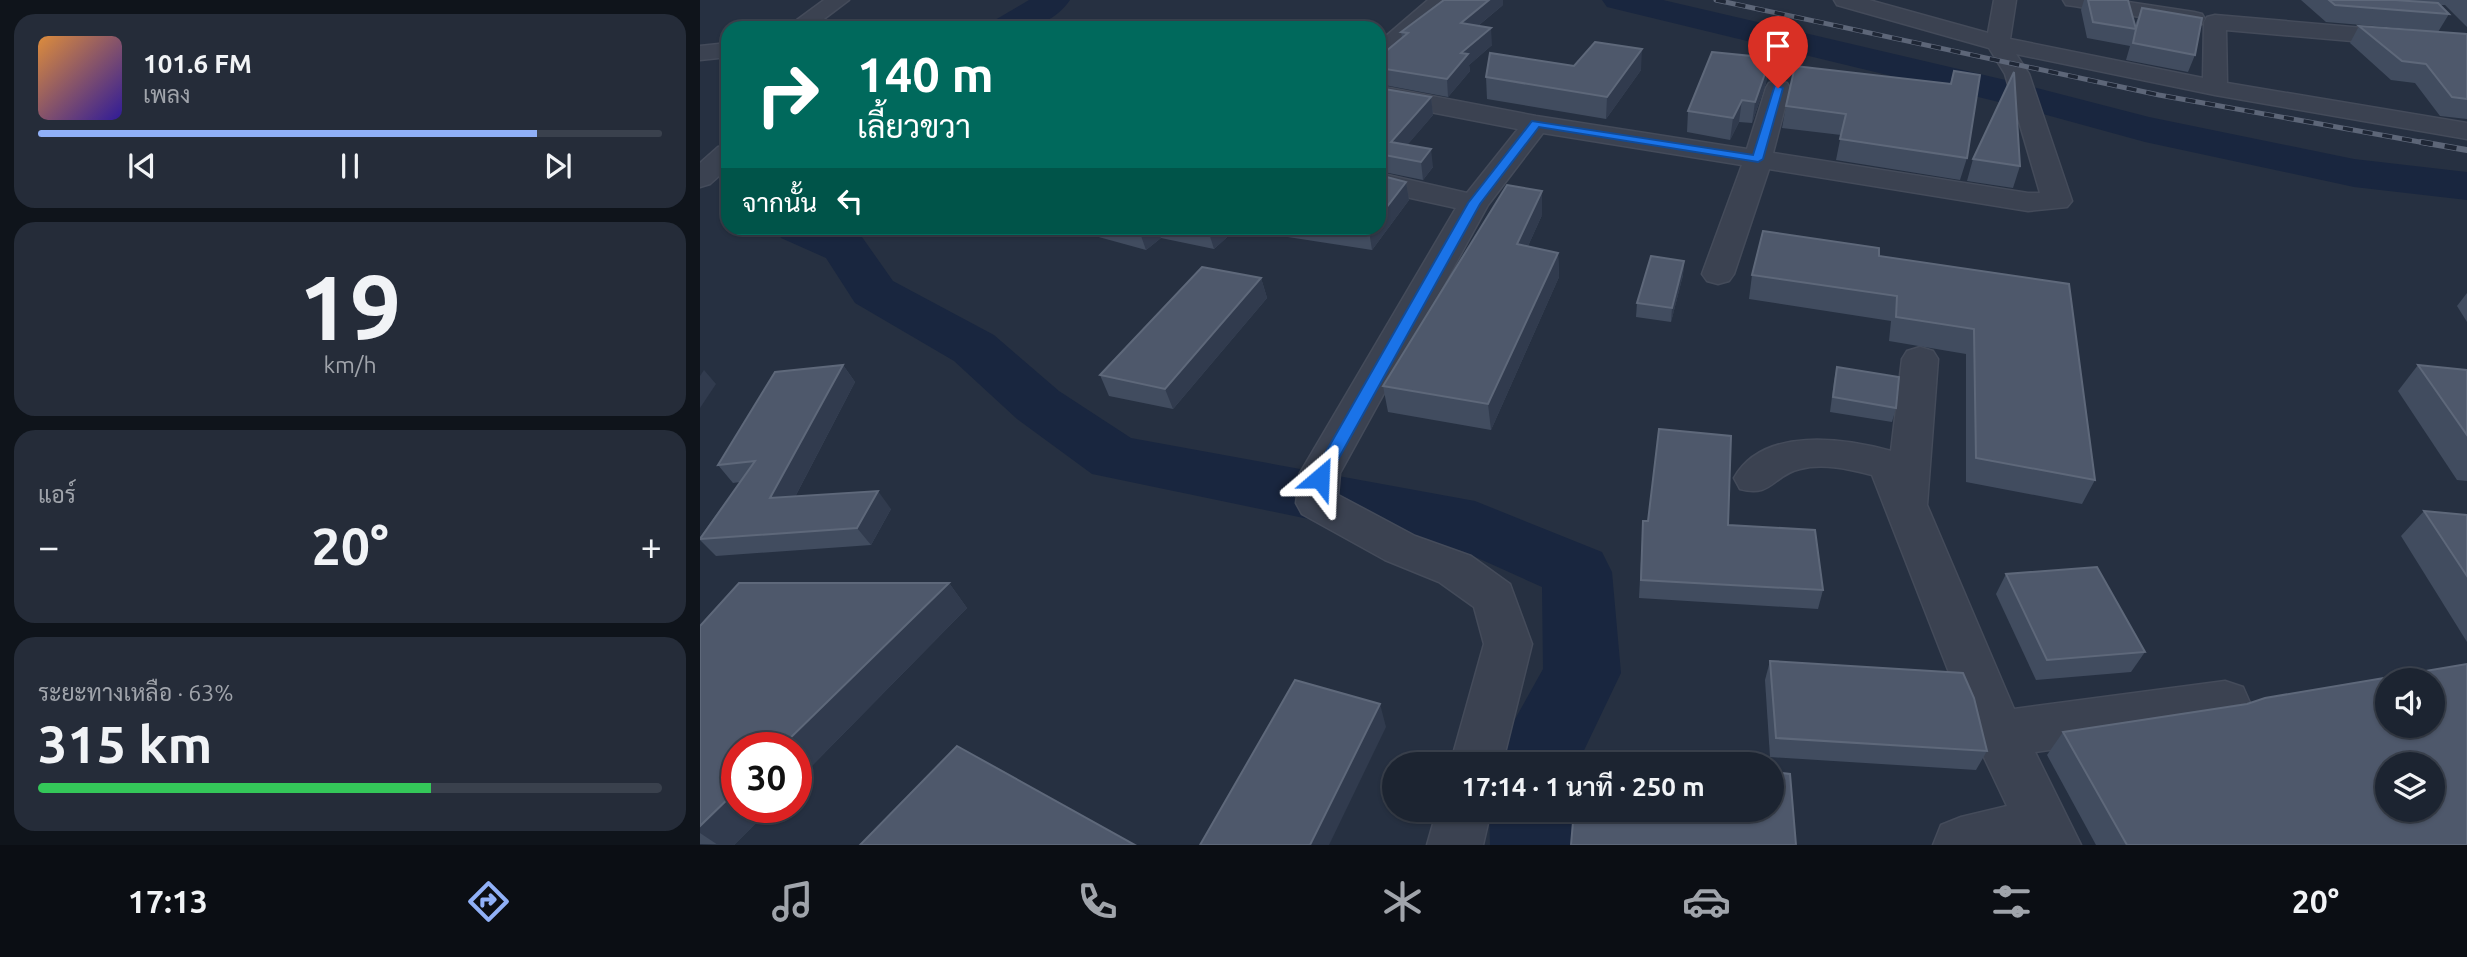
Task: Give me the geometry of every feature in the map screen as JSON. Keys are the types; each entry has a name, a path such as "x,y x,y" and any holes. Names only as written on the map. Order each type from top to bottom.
{"street":[{"path":"807,21 838,0"},
{"path":"1386,48 1441,0"},
{"path":"1844,0 1998,43 2215,88 2467,131"},
{"path":"1386,95 1536,124 2028,202 2057,201 2017,74 1998,43 2005,0"},
{"path":"2074,0 2212,11 2467,44"},
{"path":"2212,11 2215,88"},
{"path":"2445,22 2467,44"},
{"path":"700,53 721,51"},
{"path":"1718,274 1758,159 1778,88"},
{"path":"1479,752 1508,644 1494,597 1455,569 1400,548 1318,491 1474,203 1536,124"},
{"path":"700,178 721,159"},
{"path":"1386,184 1474,203"},
{"path":"1906,505 1920,359"},
{"path":"1754,478 1768,463 1794,454 1859,456 1888,465 1999,734 2047,835 1961,845"},
{"path":"1999,734 2225,703"},
{"path":"1455,845 1461,822"}],"building":[{"path":"1444,0 1489,0 1461,23 1491,28 1461,53 1468,54 1447,79 1386,69 1386,51 1408,33 1401,32"},
{"path":"2088,0 2128,0 2136,29 2093,22"},
{"path":"2329,0 2438,3 2449,14 2335,5"},
{"path":"2142,8 2202,18 2195,55 2133,43"},
{"path":"2359,26 2467,34 2467,99 2452,97 2426,64 2402,61"},
{"path":"1595,42 1642,49 1607,97 1486,77 1490,53 1574,66"},
{"path":"1712,52 1761,57 1760,61 1769,62 1755,102 1742,100 1733,118 1688,111"},
{"path":"1795,66 1951,84 1954,71 1980,75 1967,158 1840,139 1846,114 1786,106"},
{"path":"2014,72 2020,166 1973,159"},
{"path":"1386,89 1431,97 1391,142 1431,149 1421,162 1386,155"},
{"path":"1386,177 1406,182 1386,208"},
{"path":"1507,185 1542,191 1517,244 1558,253 1488,404 1383,386"},
{"path":"1763,231 1879,248 1879,256 2069,284 2095,480 1976,458 1974,329 1896,317 1897,296 1752,275"},
{"path":"1651,256 1684,261 1672,308 1637,303"},
{"path":"1202,267 1261,278 1165,389 1100,375"},
{"path":"843,365 770,498 878,491 857,528 700,539 755,461 718,465 775,372"},
{"path":"2418,365 2467,370 2467,435"},
{"path":"1837,367 1899,377 1896,408 1833,397"},
{"path":"1659,429 1731,436 1728,525 1815,530 1823,590 1641,580 1643,521 1648,521"},
{"path":"2424,511 2467,515 2467,576"},
{"path":"2097,567 2145,652 2047,660 2006,574"},
{"path":"739,583 949,583 796,732 721,732 721,806 700,826 700,626"},
{"path":"1770,661 1963,673 1974,698 1987,751 1776,738"},
{"path":"2467,664 2467,845 2127,845 2063,732 2247,704 2265,698 2375,679 2375,738 2445,738 2443,668"},
{"path":"1295,680 1380,704 1310,845 1200,845"},
{"path":"957,746 1135,845 860,845"},
{"path":"1784,773 1790,774 1796,845 1571,845 1573,822 1784,822"}],"waterway":[{"path":"1019,21 1053,0"},
{"path":"1619,0 2014,94 2145,129 2354,173 2467,186"},
{"path":"814,235 844,248 874,292 974,348 1038,405 1114,458 1475,527 1577,572 1582,673 1541,752"},
{"path":"1533,822 1534,845"}],"railway":[{"path":"1716,0 2159,95 2431,144"},
{"path":"2421,142 2467,150"}],"route":[{"path":"1320,478 1320,473 1474,203 1536,124 1758,159 1778,88"}]}
